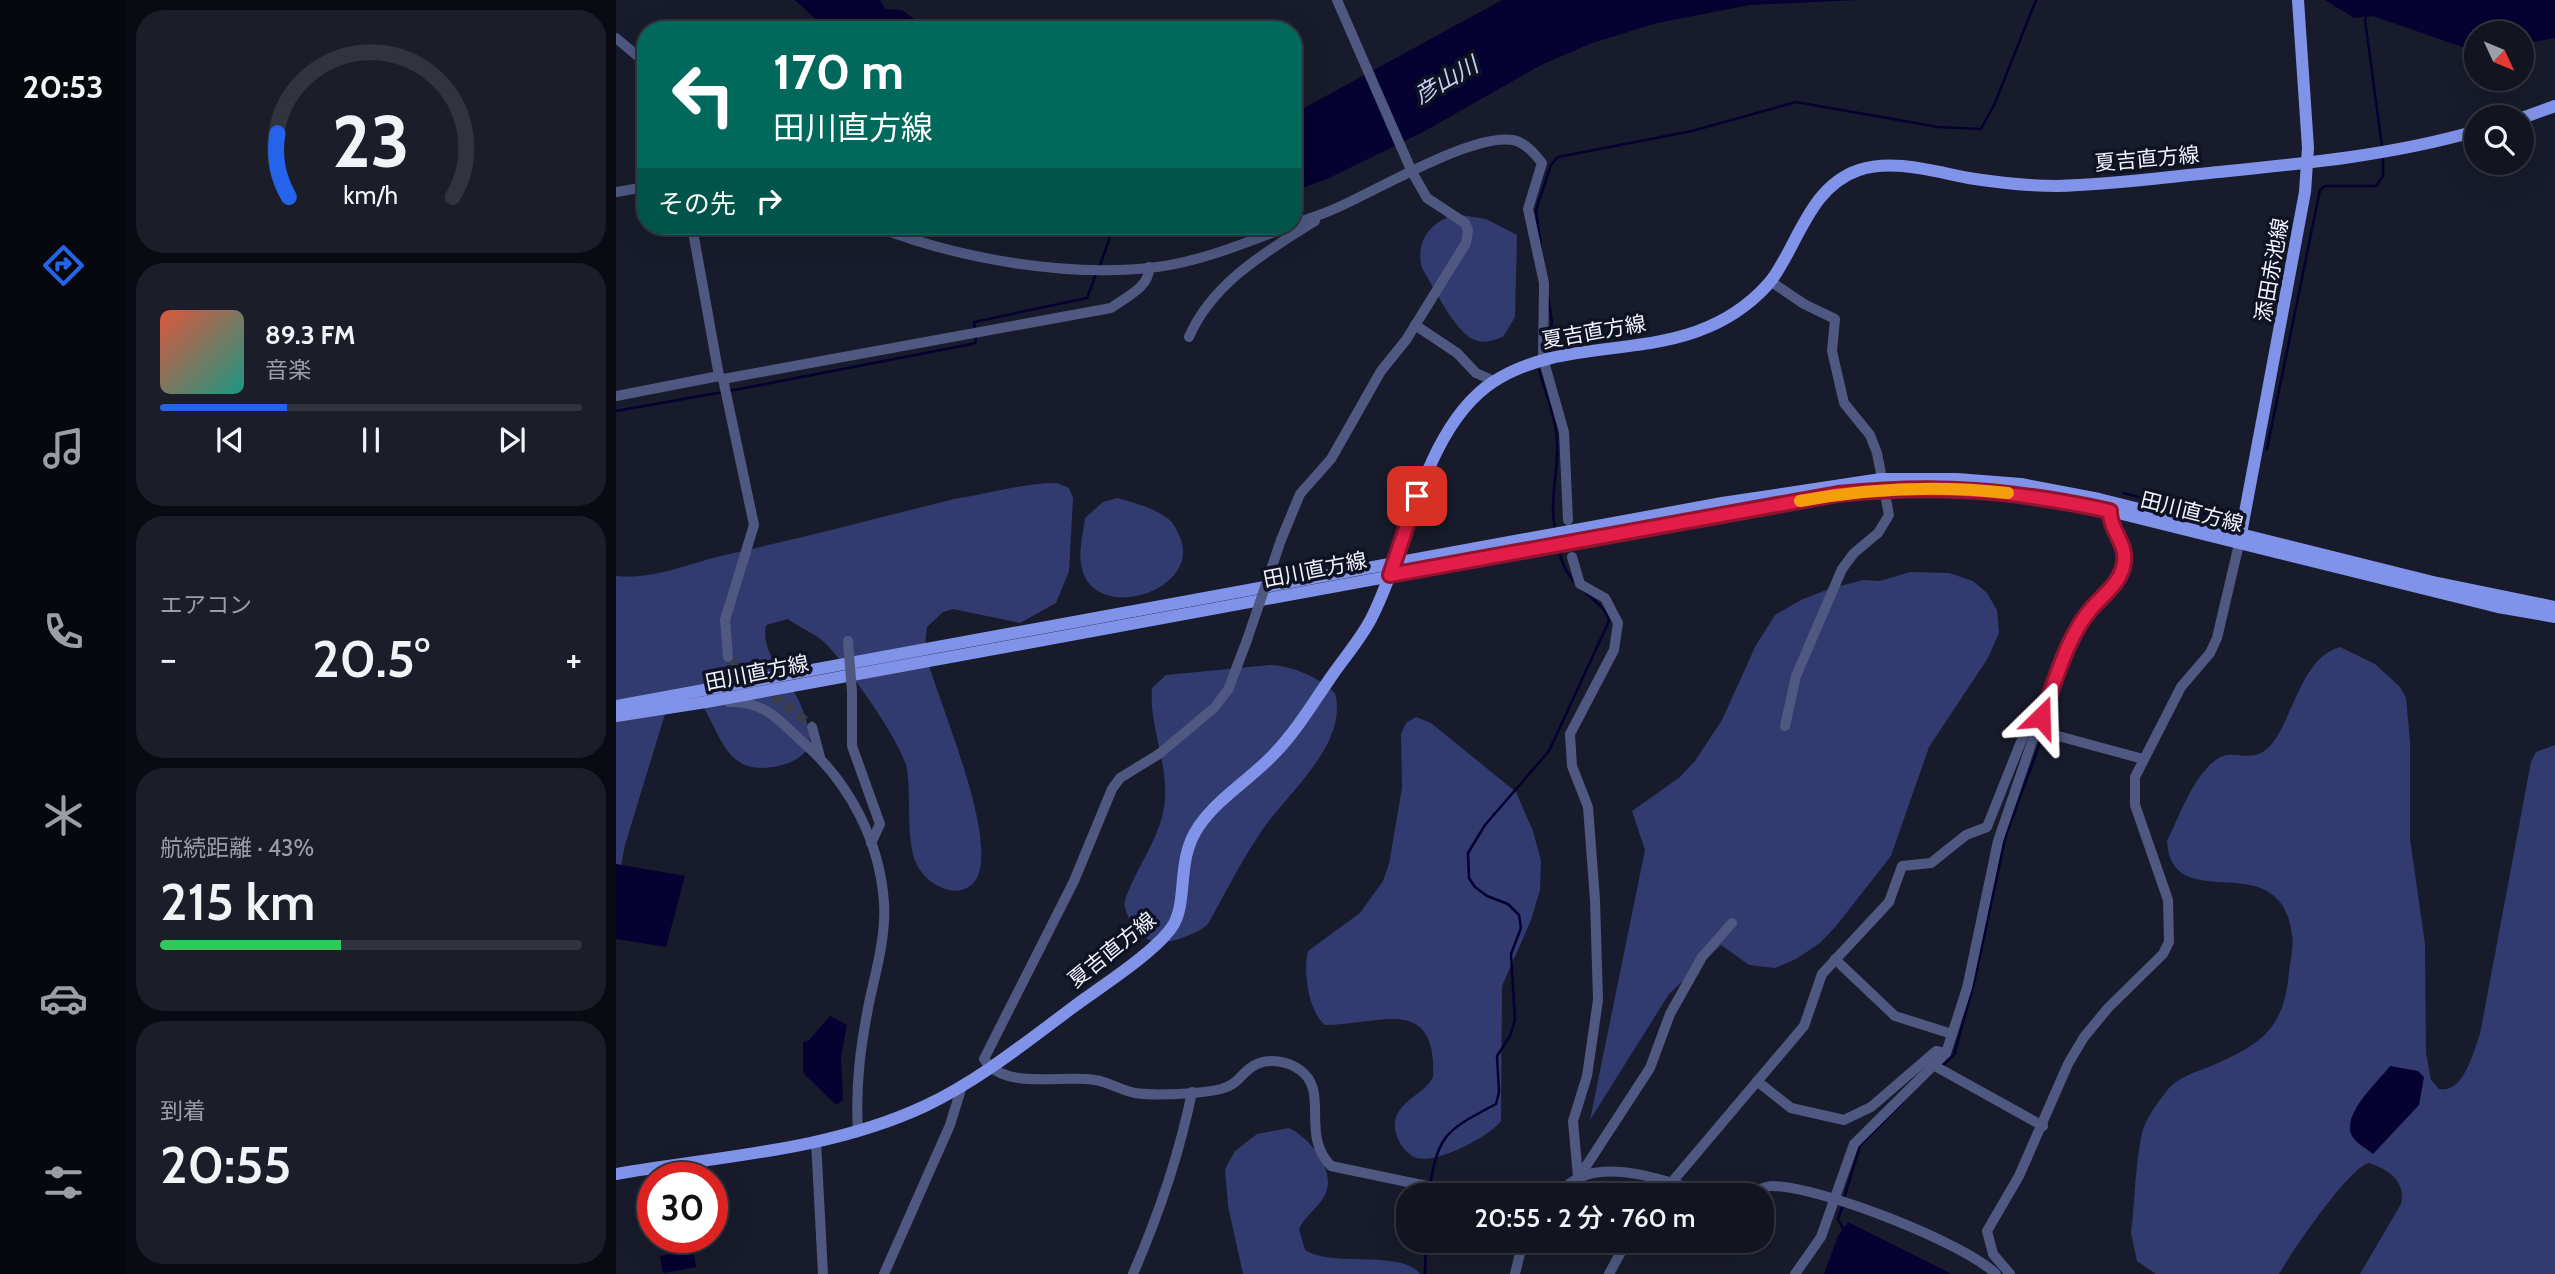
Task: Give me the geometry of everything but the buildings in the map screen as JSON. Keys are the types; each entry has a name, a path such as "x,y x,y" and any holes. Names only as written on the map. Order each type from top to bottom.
{"main road":[{"name":"添田赤池線","path":"2240,539 2285,310 2307,163 2298,0"},
{"path":"2534,114 2555,106"},
{"name":"夏吉直方線","path":"616,1174 817,1141 858,1131 925,1107 990,1068 1131,964 1173,925 1184,855 1201,823 1274,755 1299,725 1370,621 1392,570 1417,496 1448,431 1465,407 1494,381 1543,359 1704,329 1731,315 1770,281 1813,206 1837,182 1862,169 1885,165 1984,180 2060,186 2307,163 2410,147 2464,134"},
{"name":"田川直方線","path":"616,706 1838,494 1882,484 1957,479 2053,489 2498,607 2555,617"},
{"name":"田川直方線","path":"1882,484 1970,488 2039,496 2555,607"},
{"name":"田川直方線","path":"616,716 706,702 1392,570"}],"street":[{"path":"1337,0 1412,172 1427,198 1465,223 1468,230 1466,243 1415,325 1381,371 1331,459 1300,494 1228,690 1214,708 1159,754 1119,778 1112,789 1074,881 984,1059 990,1068 1027,1080 1094,1080 1136,1093 1192,1092 1235,1085 1255,1065 1282,1061 1302,1070 1314,1085 1315,1140 1322,1156 1331,1166 1412,1183"},
{"path":"616,38 637,56"},
{"path":"1302,221 1333,210 1434,159 1477,145 1513,140 1531,150 1542,163 1528,209 1544,283 1543,359 1564,432 1568,520"},
{"path":"616,192 637,188"},
{"path":"1302,229 1333,210"},
{"path":"694,235 721,377 754,525 724,620 728,657"},
{"path":"902,235 940,248 998,261 1038,266 1149,267 1205,257 1265,235"},
{"path":"1189,337 1204,308 1233,278 1293,235"},
{"path":"616,397 1111,308 1145,284 1149,277 1149,267"},
{"path":"1770,281 1804,304 1835,319 1832,351 1844,402 1870,435 1877,453 1889,515 1878,533 1854,553 1842,569 1796,676 1785,726"},
{"path":"1415,325 1457,354 1476,373 1494,381"},
{"path":"1796,1274 1821,1237 1854,1144 1946,1053 1967,988 1998,841 2041,732 2041,717 2080,622 2115,583 2123,569 2124,549 2110,520 2110,511"},
{"path":"2010,1274 1993,1254 1987,1231 2019,1176 2068,1064 2084,1037 2108,1008 2163,954 2169,942 2168,900 2134,805 2135,777 2181,687 2210,653 2217,638 2240,539"},
{"path":"1572,556 1580,584 1605,598 1618,623 1614,650 1570,734 1572,766 1587,807 1595,900 1598,1000 1587,1076 1573,1121 1578,1177"},
{"path":"848,640 852,746 880,824 871,843"},
{"path":"706,702 750,702 769,712 821,758 861,815 871,843 884,904 881,948 858,1063 855,1091 858,1131"},
{"path":"1578,1177 1603,1171 1633,1174 1670,1183 1804,1026 1822,974 1889,902 1902,866 1931,863 1966,835 1987,827 2030,719 2041,717"},
{"path":"812,727 821,758"},
{"path":"2041,732 2143,759"},
{"path":"1570,1183 1578,1177 1650,1069 1671,1014 1702,957 1732,923"},
{"path":"1835,959 1895,1016 1951,1034"},
{"path":"1757,1081 1791,1108 1843,1120 1871,1107 1936,1051 1946,1053"},
{"path":"1933,1065 2043,1126"},
{"path":"884,1274 950,1125 962,1086"},
{"path":"1133,1274 1159,1214 1183,1139 1192,1092"},
{"path":"817,1141 823,1274"},
{"path":"1774,1187 1836,1200 1903,1222 1985,1263 1996,1274"},
{"path":"1515,1274 1520,1253"},
{"path":"1609,1274 1620,1253"}],"shaded area":[{"path":"1455,214 1486,219 1517,235 1515,317 1503,337 1482,342 1467,336 1452,319 1422,268 1421,249 1426,234 1438,222"},
{"path":"1057,483 1069,488 1073,498 1069,571 1056,603 1020,623 953,609 943,612 927,627 927,658 976,812 981,844 980,870 970,886 957,891 943,888 930,881 920,870 915,860 910,834 906,765 893,737 833,652 820,639 788,619 766,625 765,635 775,664 801,704 810,747 798,758 783,765 757,768 745,765 728,752 704,708 665,714 625,845 616,892 616,576 644,576 954,499"},
{"path":"1117,498 1161,514 1174,525 1179,535 1183,554 1177,570 1165,584 1147,593 1128,597 1109,596 1093,588 1083,572 1080,559 1085,518 1103,502"},
{"path":"1910,572 1949,573 1973,581 1987,593 1997,610 1999,633 1988,658 1929,747 1891,856 1836,926 1820,943 1796,959 1775,968 1749,965 1721,945 1669,994 1590,1120 1645,850 1632,811 1680,777 1695,761 1722,720 1756,645 1775,615 1801,600 1829,589 1863,580 1880,581"},
{"path":"2340,647 2375,664 2400,687 2406,698 2410,742 2410,839 2425,944 2426,1053 2431,1080 2439,1089 2448,1089 2455,1085 2471,1061 2480,1034 2531,762 2536,752 2555,745 2555,1274 2360,1274 2401,1204 2402,1196 2394,1177 2369,1163 2360,1168 2335,1194 2279,1274 2156,1274 2137,1261 2131,1233 2138,1158 2146,1123 2159,1101 2175,1083 2244,1050 2267,1033 2282,1008 2292,949 2292,935 2284,907 2268,892 2249,885 2205,881 2187,876 2173,864 2167,841 2188,797 2208,766 2224,756 2252,756 2267,749 2281,729 2308,674 2327,653"},
{"path":"1270,665 1305,673 1335,693 1337,713 1333,732 1312,769 1252,846 1208,924 1179,939 1168,942 1150,940 1137,931 1124,904 1160,825 1165,797 1153,715 1152,688 1166,675"},
{"path":"1416,717 1431,723 1516,792 1533,831 1541,861 1540,890 1531,920 1502,986 1501,1121 1473,1142 1447,1154 1423,1159 1414,1157 1403,1148 1395,1131 1395,1121 1402,1107 1433,1077 1432,1051 1425,1033 1415,1024 1400,1020 1325,1025 1314,1010 1306,969 1308,951 1360,913 1383,881 1389,864 1402,788 1401,734 1406,723"},
{"path":"1289,1128 1313,1147 1327,1176 1325,1195 1299,1229 1305,1250 1332,1258 1398,1262 1420,1274 1243,1274 1228,1206 1225,1169 1235,1151 1257,1134"}],"water":[{"path":"795,0 880,0 885,9 902,10 917,21 817,21"},
{"name":"彦山川","path":"1502,0 1858,0 1750,5 1657,23 1592,43 1541,65 1423,132 1327,179 1302,188 1302,109"},
{"path":"2325,0 2555,0 2555,38 2534,42 2534,21 2464,21 2464,48 2373,16 2354,18"},
{"path":"616,864 685,876 666,947 616,939"},
{"path":"830,1016 847,1025 841,1057 843,1100 836,1105 803,1073 803,1042 809,1040"},
{"path":"2390,1066 2418,1071 2424,1077 2419,1105 2373,1154 2352,1136 2350,1127 2356,1108"},
{"path":"1848,1222 1952,1274 1824,1274 1838,1236"},
{"path":"694,1253 696,1267 663,1273 660,1256"}],"waterway":[{"path":"1541,248 1536,210 1551,165 1558,157 1692,131 1796,102 1938,127 1981,129 1995,103 2036,0"},
{"path":"2367,14 2365,20 2382,146"},
{"path":"2267,449 2320,190 2325,186 2376,186 2383,176 2383,156"},
{"path":"1099,268 1111,235"},
{"path":"729,391 972,344 976,342 974,322 1087,298 1096,274"},
{"path":"1547,345 1552,322 1548,296"},
{"path":"1539,370 1556,432 1553,507 1555,529"},
{"path":"616,411 723,392"},
{"path":"2123,493 2229,520"},
{"path":"2094,614 2124,584 2133,557 2121,530"},
{"path":"1431,1183 1445,1138 1464,1122 1496,1104 1499,1092 1497,1056 1510,1036 1515,1020 1511,954 1521,928 1519,915 1508,904 1487,896 1475,887 1469,878 1468,853 1485,825 1549,751 1609,621 1600,605 1569,575 1559,549"},
{"path":"2045,729 2083,627"},
{"path":"1941,1067 1954,1055 1974,983 2006,835 2043,735"},
{"path":"1844,1198 1860,1146 1903,1102"},
{"path":"1843,1205 1838,1219 1844,1231"},
{"path":"1425,1274 1426,1253"}],"tunnel":[{"path":"728,657 812,727"}],"slow traffic":[{"path":"1800,501 1883,489 1926,487 1970,488 2008,493"}],"route":[{"path":"1417,496 1390,575 1838,494 1883,489 1970,488 2039,496 2110,511 2110,520 2124,549 2123,569 2115,583 2080,622 2041,717"}]}
